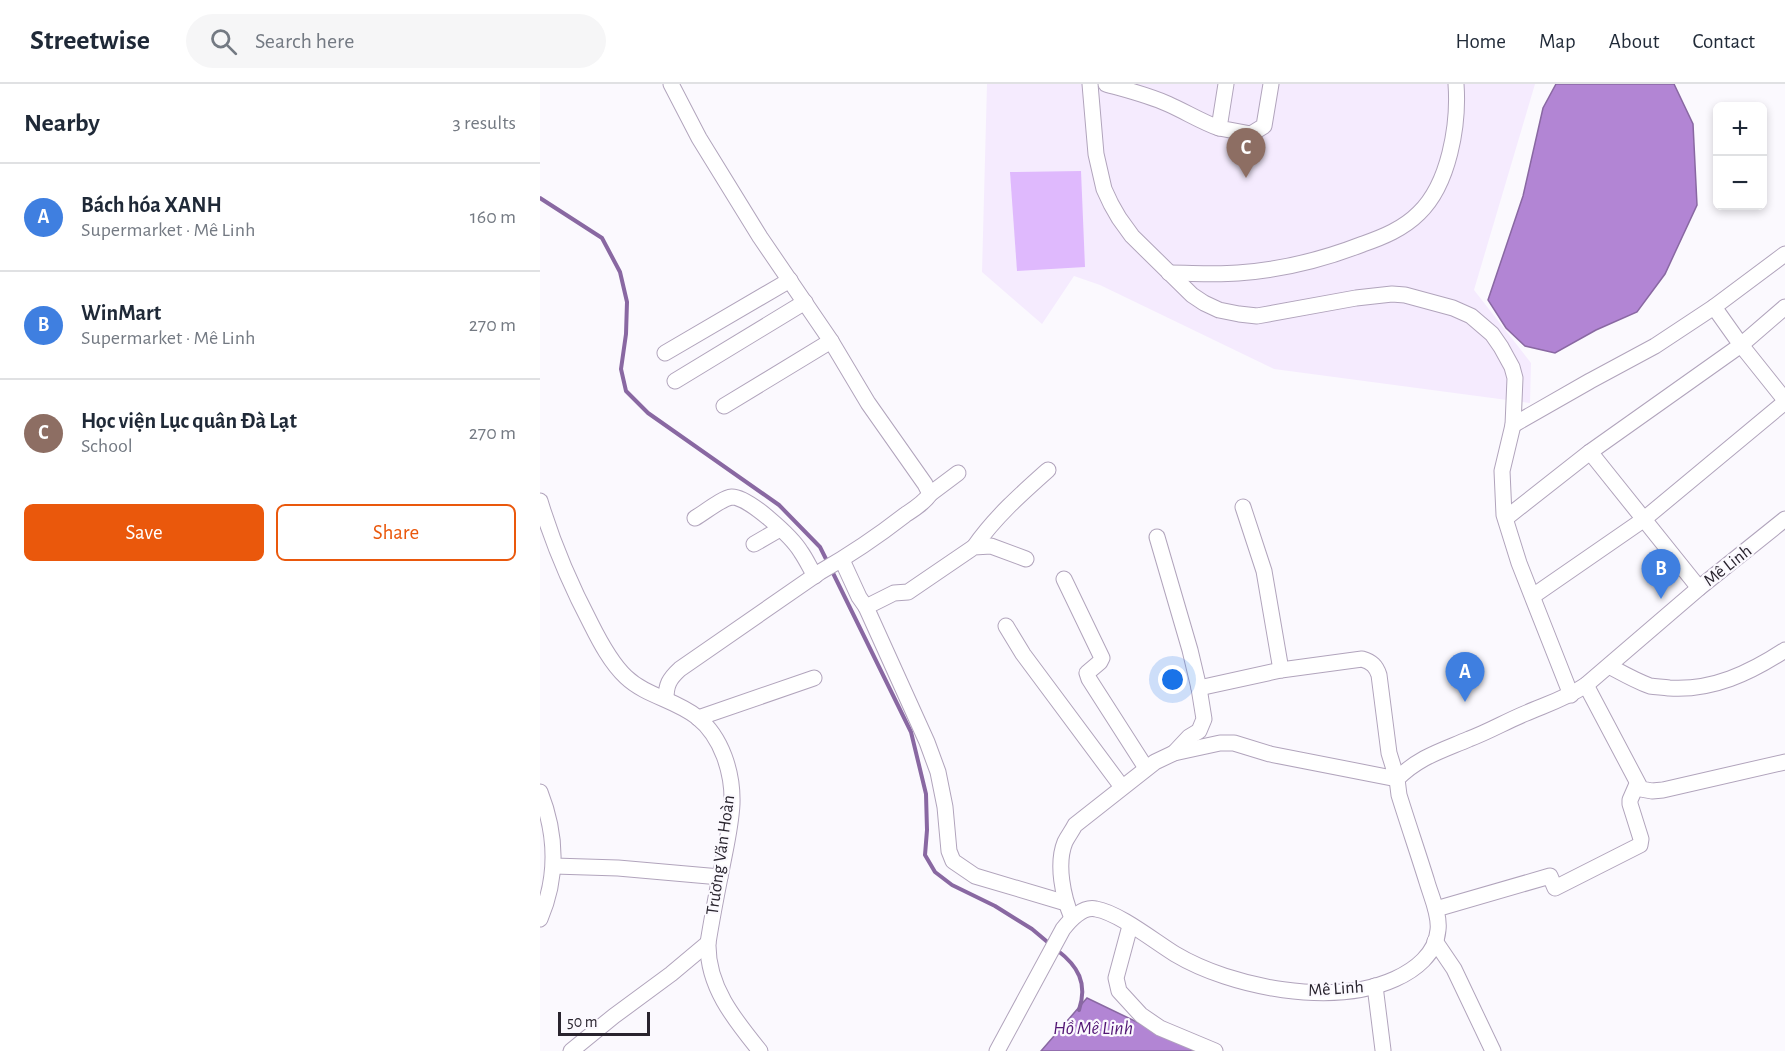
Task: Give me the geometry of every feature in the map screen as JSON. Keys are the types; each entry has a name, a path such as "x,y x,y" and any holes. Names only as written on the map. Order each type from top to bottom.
{"street":[{"path":"671,84 699,138 760,237 831,341 868,403 930,494"},
{"path":"1090,84 1096,154 1104,189 1119,218 1132,236 1203,303 1219,310 1257,316 1356,298 1405,295 1453,308 1471,316 1484,326 1501,347 1515,378 1513,424 1502,471 1502,495 1506,518 1519,563 1571,695"},
{"path":"1106,84 1167,104 1204,123 1251,134 1264,126 1271,84"},
{"path":"1220,128 1226,84"},
{"path":"1169,273 1238,273 1317,261 1389,234 1408,222 1420,213 1435,192 1446,164 1452,146 1456,84"},
{"path":"1513,424 1655,346 1785,254"},
{"path":"665,353 790,280"},
{"path":"675,381 805,302"},
{"path":"1533,596 1643,520 1785,401 1714,306"},
{"path":"1506,518 1590,452 1741,345 1785,307"},
{"path":"724,406 831,341"},
{"path":"1590,452 1699,588"},
{"path":"866,608 894,593 908,592 974,547 1007,506 1048,470"},
{"path":"666,699 668,682 680,669 883,532 958,473"},
{"path":"695,518 728,498 741,499 780,529 818,574"},
{"name":"Trương Văn Hoàn","path":"540,501 571,585 601,643 625,677 698,718 716,738 724,756 732,792 730,822 708,943 708,957 710,972 722,999 760,1051"},
{"path":"1243,507 1264,571 1281,670"},
{"name":"Mê Linh","path":"1397,779 1410,766 1427,756 1571,695 1586,685 1699,588 1785,519"},
{"path":"754,544 780,529"},
{"path":"1157,537 1179,607 1200,688 1204,719 1202,728 1174,753"},
{"path":"974,547 991,546 1026,559"},
{"path":"838,562 866,608 927,742 938,772 945,807 949,851 953,861 975,876 1066,903"},
{"path":"1064,579 1102,658 1087,673 1089,679 1146,768"},
{"path":"1006,626 1023,654 1122,787"},
{"path":"1608,666 1652,686 1695,688 1733,679 1784,653"},
{"path":"1200,688 1281,670 1362,660 1370,662 1376,668 1379,675 1389,753 1399,795 1436,909 1439,929 1436,941 1454,969 1493,1051"},
{"path":"698,718 814,678"},
{"path":"1586,685 1641,789 1663,790 1784,766"},
{"path":"997,1051 1067,924 1062,865 1064,844 1076,825 1146,768 1174,753 1205,745 1234,743 1270,754 1397,779"},
{"path":"1436,909 1550,876 1555,888 1640,845 1641,839 1630,804 1637,784"},
{"path":"540,792 551,826 554,847 554,866 549,895 540,919"},
{"path":"554,866 618,868 720,877"},
{"name":"Mê Linh","path":"1067,924 1083,911 1094,908 1108,912 1184,959 1214,972 1280,989 1316,993 1375,986 1402,976 1430,953 1436,941"},
{"path":"1130,926 1116,978 1119,990 1141,1015 1160,1028 1215,1051"},
{"path":"571,1051 708,943"},
{"path":"1375,986 1383,1050"}],"shaded area":[{"path":"987,84 1535,84 1474,290 1531,363 1530,403 1274,369 1100,285 1074,276 1042,324 982,272"},
{"path":"1081,171 1085,267 1017,271 1010,172"}],"water":[{"path":"1556,84 1674,84 1693,124 1697,205 1665,274 1637,312 1596,330 1555,353 1525,346 1506,328 1488,300 1523,196 1543,108"},
{"name":"Hồ Mê Linh","path":"1087,998 1197,1051 1041,1051"}],"waterway":[{"path":"540,198 602,238 620,272 627,302 626,334 621,369 626,391 648,413 779,505 820,547 828,563"},
{"path":"831,569 911,732 926,794 925,855 935,872 952,885 995,906 1032,929 1051,945"},
{"path":"1057,950 1071,962 1082,983 1082,1000 1079,1010"}],"place":[{"name":"Học viện Lục quân Đà Lạt","path":"1246,178"},
{"name":"WinMart","path":"1661,599"},
{"name":"Bách hóa XANH","path":"1465,702"}]}
